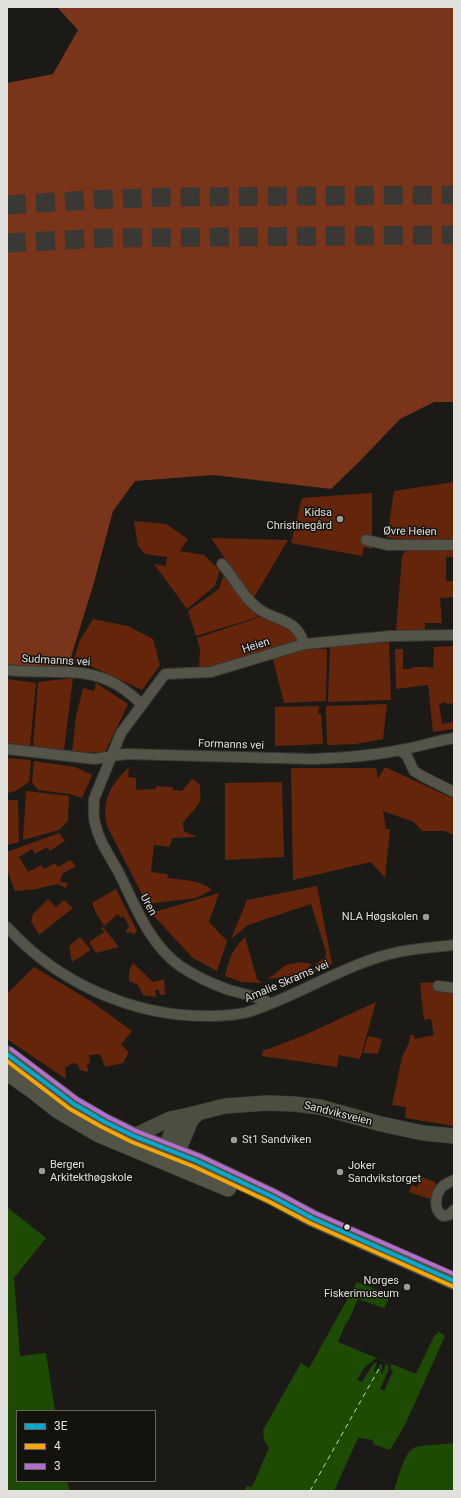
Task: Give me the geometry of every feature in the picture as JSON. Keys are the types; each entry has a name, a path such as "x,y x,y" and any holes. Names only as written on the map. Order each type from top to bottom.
{"main road":[{"path":"7,1054 74,1104 105,1122 270,1205 312,1218 454,1281"},
{"path":"7,1072 58,1110 80,1124 119,1144 170,1155"},
{"name":"Sandviksveien","path":"134,1136 170,1119 226,1106 267,1103 320,1107 381,1124 454,1136"},
{"path":"170,1155 191,1120 191,1114"}],"street":[{"name":"Øvre Heien","path":"366,540 388,545 454,545"},
{"path":"222,564 250,600 261,610 293,625 300,631 304,644"},
{"name":"Heien","path":"112,757 121,733 165,674 179,672 200,674 211,672 304,644 391,636 454,635"},
{"name":"Sudmanns vei","path":"7,670 39,673 82,672 102,677 121,687 142,705"},
{"name":"Formanns vei","path":"7,749 94,759 126,754 313,759 340,758 400,750 454,738"},
{"path":"400,750 406,756 414,771 454,792"},
{"name":"Uren","path":"112,757 94,799 94,822 106,852 149,932 179,965 203,979 224,988 254,996 270,1003"},
{"name":"Amalie Skrams vei","path":"7,927 32,951 74,981 105,995 149,1010 195,1016 230,1016 248,1012 377,957 422,948 454,945"},
{"path":"438,986 454,988"},
{"path":"454,1177 454,1181 442,1187 436,1207 438,1213 443,1216 448,1215 454,1210"}],"shaded area":[{"path":"57,7 454,7 454,402 434,402 400,419 331,489 214,475 135,481 113,511 93,586 66,673 7,665 7,83 53,74 78,30"},
{"path":"454,482 454,541 387,538 394,491"},
{"path":"372,493 372,549 364,547 362,556 291,543 302,498"},
{"path":"134,521 166,524 188,539 180,551 204,555 220,570 215,586 187,609 154,564 166,566 167,557 145,554 138,546"},
{"path":"211,538 288,540 253,599"},
{"path":"454,549 454,557 446,557 446,581 454,581 454,603 453,597 440,598 442,623 425,623 425,632 396,631 402,556 406,550"},
{"path":"224,575 258,617 196,636 188,611 219,589"},
{"path":"260,617 280,622 291,628 297,641 228,664 199,669 200,649 197,638"},
{"path":"93,619 128,626 153,639 160,665 142,690 87,664 73,663 79,642"},
{"path":"389,642 391,700 328,702 330,647"},
{"path":"454,646 454,703 446,704 445,702 439,704 442,724 454,722 454,729 433,732 428,685 396,689 395,649 403,649 403,669 411,669 412,667 433,668 434,647"},
{"path":"302,649 327,649 326,701 284,703 273,659"},
{"path":"73,678 64,750 33,748 38,682"},
{"path":"7,679 36,683 30,746 7,743"},
{"path":"96,683 128,704 105,752 72,753 76,717 83,688 94,691"},
{"path":"387,704 383,739 356,744 327,745 326,706"},
{"path":"319,706 318,714 321,714 323,744 275,746 275,707"},
{"path":"7,758 31,760 29,782 16,790 7,793"},
{"path":"34,761 75,767 92,775 82,798 70,794 38,790 32,782"},
{"path":"129,767 128,777 136,778 136,790 156,789 156,786 173,787 173,790 182,791 192,779 200,784 199,802 196,808 183,823 184,831 197,837 172,838 169,847 154,845 151,872 167,874 168,878 197,882 212,890 196,898 147,904 107,826 105,816 105,808 109,793 117,780"},
{"path":"385,767 454,799 454,835 444,831 422,831 414,822 383,811 386,829 390,829 385,878 371,862 293,880 291,768 376,768 378,779"},
{"path":"282,782 284,857 225,860 225,783"},
{"path":"26,791 69,796 68,821 59,830 23,840"},
{"path":"7,800 18,800 19,842 7,845"},
{"path":"59,833 65,841 50,851 47,847 35,854 32,849 19,857 28,872 41,865 44,869 55,863 58,867 70,860 76,866 62,874 60,882 68,883 66,888 57,884 36,889 15,891 7,869 7,852"},
{"path":"317,886 332,964 308,975 317,963 325,958 326,952 311,904 248,925 231,939 247,900"},
{"path":"116,889 137,931 133,935 131,932 127,933 126,930 129,927 127,922 123,916 121,918 118,914 104,926 92,903"},
{"path":"219,893 209,922 227,941 217,971 193,958 151,913"},
{"path":"48,899 56,907 64,900 73,908 39,935 31,921 33,914"},
{"path":"103,927 119,947 96,953 89,942 104,932 101,928"},
{"path":"80,937 91,950 72,962 69,946"},
{"path":"245,937 257,979 262,983 242,982 225,976 232,955 237,946"},
{"path":"300,962 312,964 304,972 286,977 268,979 286,965"},
{"path":"133,963 153,982 164,979 165,995 160,995 159,990 155,990 156,997 143,995 138,985 129,981 129,971"},
{"path":"34,967 92,1002 132,1031 121,1045 129,1052 123,1063 105,1067 100,1054 89,1055 90,1063 87,1064 88,1072 80,1070 77,1064 72,1063 65,1068 66,1079 7,1039 7,994"},
{"path":"436,982 436,990 454,993 454,1126 405,1118 406,1107 392,1105 402,1057 409,1043 410,1035 414,1035 415,1039 434,1035 431,1019 424,1020 420,983"},
{"path":"376,1002 360,1059 339,1055 337,1067 262,1056 263,1050 307,1034"},
{"path":"368,1036 382,1039 378,1054 363,1053"},
{"path":"421,1177 435,1182 436,1185 430,1199 409,1192 412,1185 417,1187"},
{"path":"7,1207 46,1238 14,1278 20,1356 46,1353 55,1410 16,1410 16,1482 67,1482 70,1491 7,1491"},
{"path":"357,1282 391,1295 384,1308 358,1299 338,1342 416,1374 434,1336 439,1332 445,1336 405,1425 390,1450 373,1444 373,1440 358,1438 334,1491 244,1491 247,1486 252,1487 269,1448 264,1440 263,1430 301,1363 309,1368"},
{"path":"454,1443 454,1491 394,1491 405,1459 412,1449 421,1446"}],"pier":[{"path":"376,1358 391,1364 391,1370 393,1371 384,1391 380,1389 388,1371 389,1366 386,1364 382,1374 382,1366 380,1365 376,1372 374,1371 377,1362 373,1364 362,1382 357,1380 364,1368"}],"ferry route":[{"path":"310,1491 381,1365"}],"tunnel":[{"path":"7,205 167,197 454,195"},
{"path":"7,243 105,238 454,235"}],"transit line":[{"name":"3","path":"11,1049 77,1099 108,1117 136,1131 200,1156 276,1192 315,1213 454,1274"},
{"name":"3E","path":"7,1054 74,1104 105,1122 134,1136 197,1161 273,1197 312,1218 454,1281"},
{"name":"4","path":"7,1061 70,1109 102,1127 132,1142 195,1167 270,1202 310,1223 452,1286"}],"place":[{"name":"Kidsa Christinegård","path":"340,519"},
{"name":"NLA Høgskolen","path":"426,917"},
{"name":"St1 Sandviken","path":"234,1140"},
{"name":"Bergen Arkitekthøgskole","path":"42,1171"},
{"name":"Joker Sandvikstorget","path":"340,1172"},
{"name":"Norges Fiskerimuseum","path":"407,1287"}]}
